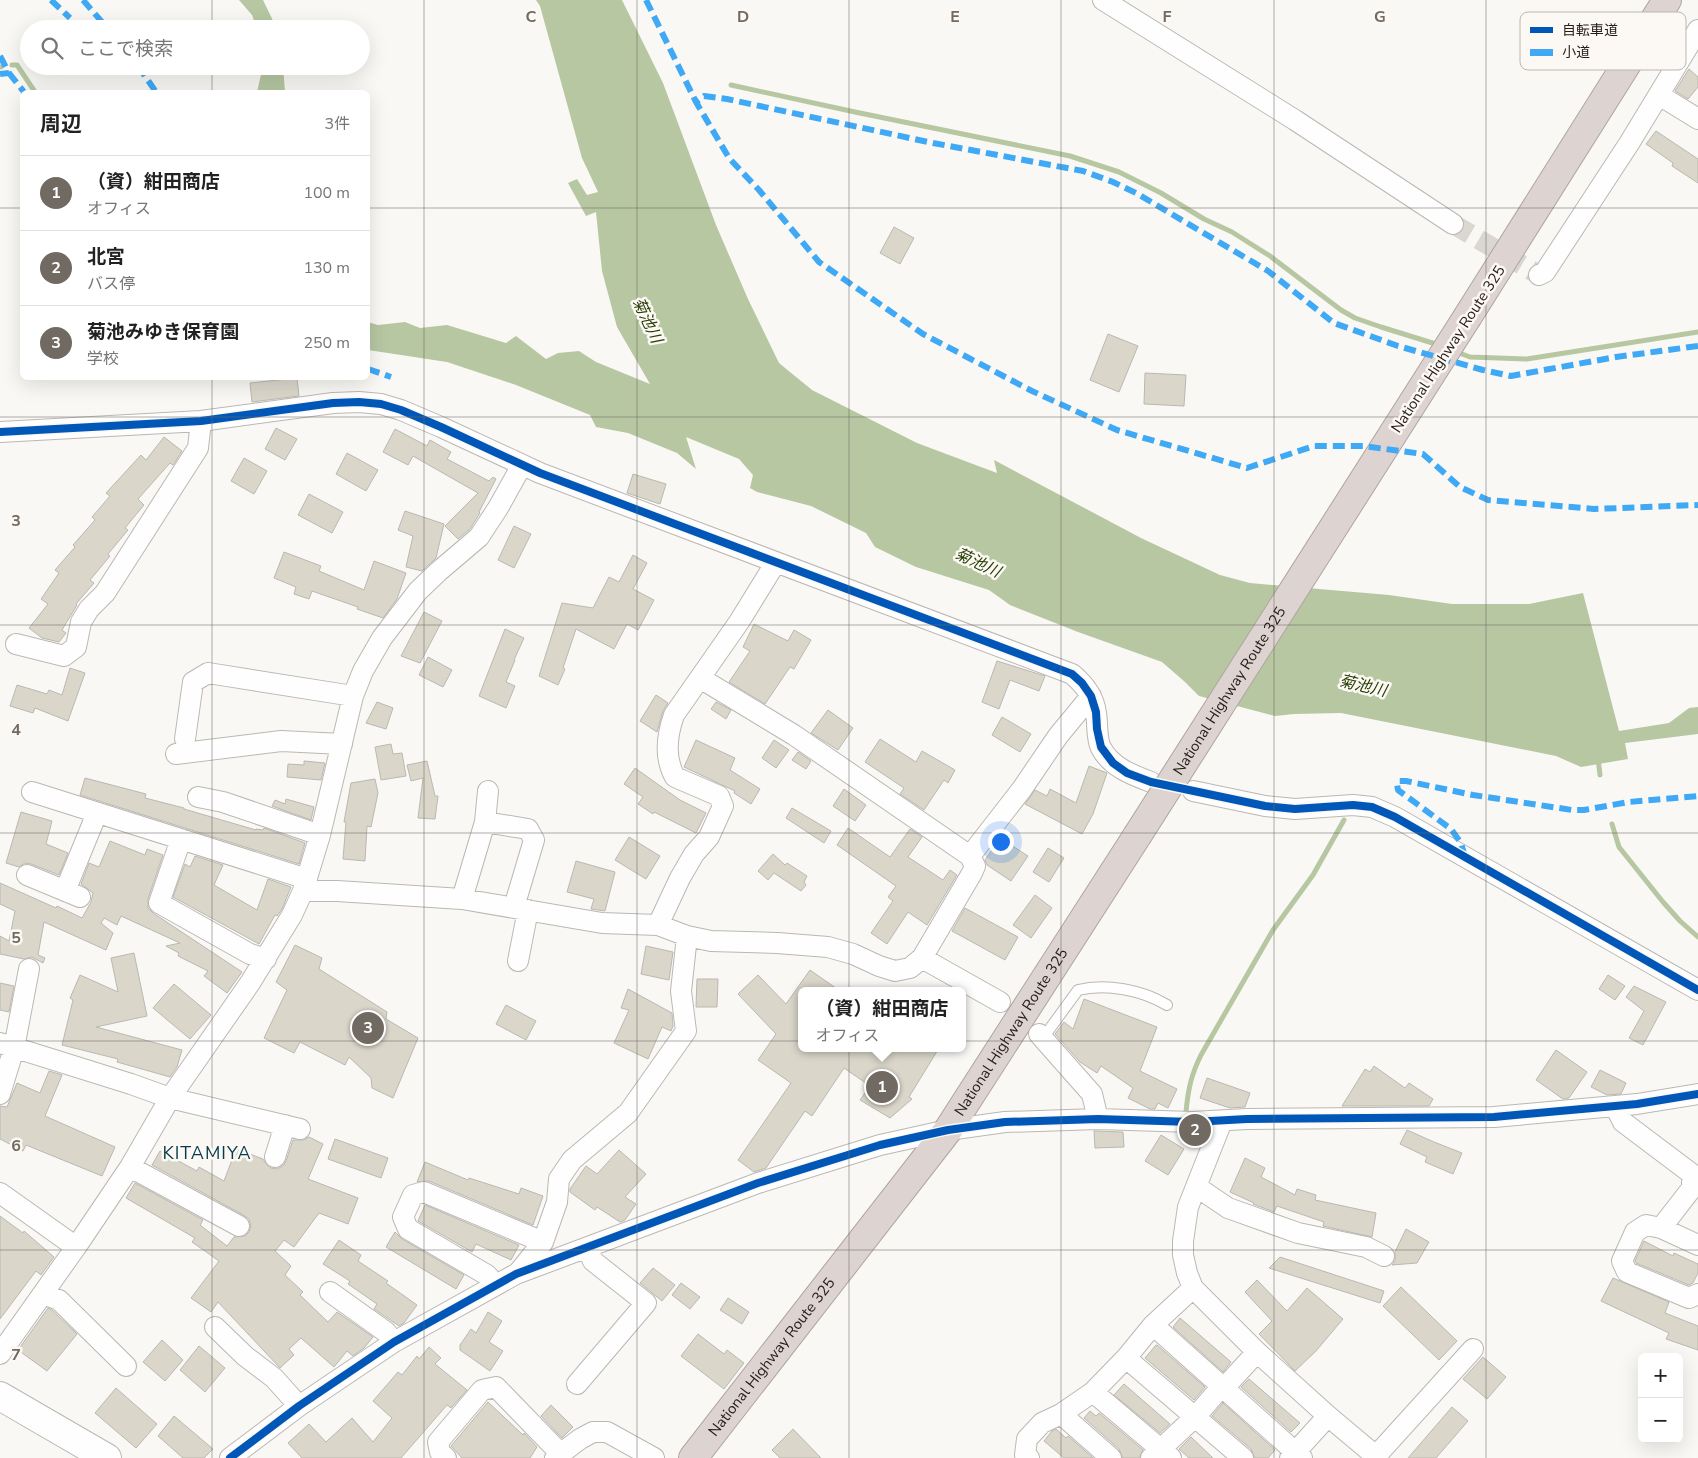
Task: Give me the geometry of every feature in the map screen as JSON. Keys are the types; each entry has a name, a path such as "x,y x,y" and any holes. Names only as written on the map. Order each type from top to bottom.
{"highway":[{"name":"National Highway Route 325","path":"1659,12 1667,0"},
{"name":"National Highway Route 325","path":"693,1458 948,1130 1137,836 1623,70"}],"street":[{"path":"1103,0 1295,120 1453,224"},
{"path":"1686,50 1698,30"},
{"path":"1539,275 1545,272 1673,70"},
{"path":"1658,95 1698,119"},
{"path":"0,432 201,422 333,403 359,402 381,404 401,410 441,426 522,465 1072,674 1082,682 1091,696 1096,712 1101,747 1113,762 1128,773 1151,782"},
{"path":"16,644 64,656 76,647 81,622 105,592 198,448 201,422"},
{"path":"0,1354 130,1167 170,1098 266,959 292,915 305,885 320,835 353,696 363,671 382,638 418,591 439,570 479,537 522,465"},
{"path":"658,925 680,878 694,854 709,838 723,806 719,796 676,777 668,760 670,725 674,715 739,622 776,562"},
{"path":"342,744 281,741 180,746 193,682 208,673 353,696"},
{"path":"32,792 285,873 305,885 337,891 462,900 602,923 658,925 687,936 711,941 777,942 828,947 853,954 895,971 910,968 922,958 972,873 975,866 970,856 794,736 700,678"},
{"path":"970,856 1022,789 1058,736 1091,696"},
{"path":"462,900 485,822 488,791"},
{"path":"1193,791 1280,808 1372,806 1395,817 1698,990"},
{"path":"198,797 223,802 320,835"},
{"path":"27,875 73,894 97,813"},
{"path":"485,822 528,829 534,840 521,909 518,961"},
{"path":"181,839 159,903 250,954 266,959"},
{"path":"516,1274 543,1242 557,1202 559,1179 572,1160 628,1113 686,1031 681,991 687,936"},
{"path":"922,958 1000,1002"},
{"path":"0,1094 7,1046 29,969"},
{"path":"1041,1036 1092,1094 1098,1119"},
{"path":"7,1046 170,1098 292,1127 275,1156"},
{"path":"230,1458 299,1406 394,1342 516,1274 758,1183 880,1145 948,1130 1005,1122 1098,1119 1222,1121 1247,1119 1494,1117 1615,1106 1698,1094"},
{"path":"1615,1106 1623,1122 1692,1174 1692,1188 1661,1228"},
{"path":"1222,1121 1188,1207 1183,1255 1187,1273 1194,1288 1257,1352 1377,1457 1473,1349"},
{"path":"130,1167 239,1226"},
{"path":"1197,1187 1228,1208 1298,1233 1366,1247 1384,1256"},
{"path":"496,1286 487,1275 408,1229 403,1218 414,1195 424,1192 543,1242"},
{"path":"0,1193 76,1247"},
{"path":"1698,1245 1661,1228 1646,1225 1635,1232 1622,1261 1627,1272 1690,1298 1698,1294"},
{"path":"577,1384 646,1303 593,1261 587,1248"},
{"path":"1029,1458 1025,1454 1027,1439 1042,1423 1061,1414 1093,1392 1126,1358 1152,1325 1194,1288"},
{"path":"330,1292 386,1332 394,1342"},
{"path":"43,1294 59,1300 126,1366"},
{"path":"1152,1325 1223,1387 1296,1456 1328,1416"},
{"path":"215,1327 245,1356 274,1378 299,1406"},
{"path":"1093,1392 1161,1455 1257,1352"},
{"path":"1126,1358 1243,1458"},
{"path":"446,1458 440,1452 438,1442 482,1390 496,1387 558,1456 580,1439 593,1432 607,1432 654,1458"},
{"path":"0,1396 108,1458"},
{"path":"1061,1414 1111,1458"}],"lane":[{"path":"1041,1036 1078,990 1091,987 1127,990 1152,996 1167,1004"}],"water":[{"path":"239,0 263,0 273,20 254,20 252,15"},
{"name":"菊池川","path":"536,0 622,0 663,83 716,225 748,299 779,363 812,390 917,443 997,473 994,460 1141,538 1220,575 1250,583 1389,595 1452,604 1529,604 1583,593 1619,731 1669,723 1689,708 1698,707 1698,734 1625,743 1628,759 1581,767 1556,756 1341,713 1275,716 1199,696 1162,662 1010,605 989,590 916,567 875,547 866,533 811,506 757,492 750,488 753,475 739,459 686,437 696,469 677,453 628,433 596,427 590,415 516,385 447,362 370,350 370,323 378,325 405,322 420,328 447,325 506,343 516,336 546,359 558,353 579,351 596,362 650,384 617,327 602,271 596,212 586,216 568,183 577,179 587,195 598,192 582,158 540,6"},
{"path":"261,75 284,75 285,90 257,90"}],"building":[{"path":"1689,69 1698,77 1698,87 1688,99 1675,91"},
{"path":"1656,131 1698,159 1698,183 1672,166 1673,163 1646,144"},
{"path":"894,227 914,238 900,264 880,253"},
{"path":"1108,334 1138,346 1119,392 1090,380"},
{"path":"1145,373 1186,375 1184,406 1144,404"},
{"path":"297,380 299,396 252,402 250,383"},
{"path":"276,428 297,439 285,460 265,449"},
{"path":"395,429 427,446 430,440 451,452 447,459 489,481 493,477 496,479 470,529 458,539 445,526 478,493 413,456 408,465 383,452"},
{"path":"164,437 182,451 173,465 170,463 138,499 144,505 125,528 128,530 108,554 110,556 90,580 94,583 76,604 62,630 66,633 59,642 42,638 29,628 48,604 41,599 59,573 55,570 75,547 73,545 95,520 92,517 110,496 106,493 141,455 146,460"},
{"path":"347,453 378,470 366,491 336,474"},
{"path":"244,458 267,471 254,494 231,481"},
{"path":"633,474 666,484 660,504 627,493"},
{"path":"309,494 343,512 332,533 298,515"},
{"path":"405,511 444,524 436,558 422,571 406,567 413,536 398,530"},
{"path":"514,526 531,534 514,568 498,560"},
{"path":"284,552 321,566 319,571 364,590 374,561 406,573 397,599 383,618 312,591 309,599 294,594 296,587 274,578"},
{"path":"633,555 647,563 633,589 654,600 638,630 627,624 614,649 576,629 563,668 565,669 558,685 539,676 562,603 593,608 609,577 619,582"},
{"path":"424,612 442,621 420,663 401,656"},
{"path":"754,624 788,641 794,630 811,640 794,669 790,667 765,704 729,682 750,651 743,647"},
{"path":"505,629 524,638 506,682 515,686 506,708 479,696"},
{"path":"428,657 452,670 443,687 419,675"},
{"path":"997,661 1045,676 1039,691 1010,680 999,709 982,702"},
{"path":"70,668 85,673 68,721 35,708 33,713 10,706 17,685 47,694 49,690 62,695"},
{"path":"656,695 668,703 663,711 657,732 640,721"},
{"path":"377,702 393,708 386,729 366,723"},
{"path":"716,702 731,710 726,719 711,709"},
{"path":"828,710 853,728 838,750 811,733"},
{"path":"1002,717 1031,734 1020,752 992,735"},
{"path":"880,739 916,762 922,751 955,770 948,783 944,780 924,810 900,794 904,788 865,762"},
{"path":"696,740 735,758 730,770 760,789 751,804 734,793 735,791 684,767"},
{"path":"774,740 789,750 776,768 762,758"},
{"path":"391,744 393,754 402,753 406,776 381,780 375,747"},
{"path":"798,752 811,761 806,769 792,760"},
{"path":"304,761 325,763 321,780 287,777 288,764 304,765"},
{"path":"427,761 435,796 438,796 435,819 418,818 423,778 411,781 407,765"},
{"path":"1089,766 1107,773 1093,814 1082,834 1025,804 1035,790 1047,796 1050,789 1076,803"},
{"path":"635,768 680,800 706,813 696,833 654,812 653,814 638,804 643,797 624,784"},
{"path":"85,778 146,794 145,798 256,830 263,830 264,828 305,843 299,864 80,795"},
{"path":"375,779 378,793 371,827 367,826 365,861 343,859 346,822 344,822 351,783"},
{"path":"844,789 866,805 855,821 833,806"},
{"path":"286,799 314,807 311,820 272,806 275,800 285,804"},
{"path":"792,808 831,831 824,843 786,818"},
{"path":"21,812 52,821 46,844 68,853 59,875 31,864 25,863 19,867 6,863"},
{"path":"848,828 890,857 910,829 922,837 908,857 943,880 950,870 957,875 927,925 908,912 887,944 871,933 893,901 888,897 896,886 837,845"},
{"path":"629,837 660,856 646,879 615,860"},
{"path":"1000,838 1028,856 1011,881 987,865 985,860"},
{"path":"110,841 145,855 147,849 163,855 148,899 148,908 242,972 227,993 204,976 208,971 178,956 179,953 166,946 180,943 121,916 117,925 104,918 101,923 113,933 106,950 44,922 38,955 45,958 43,963 32,957 24,959 0,954 0,936 9,941 15,911 0,904 0,883 82,918 91,902 93,893 81,884 89,863 99,867"},
{"path":"1048,848 1064,858 1049,882 1033,872"},
{"path":"773,854 785,865 787,863 807,876 804,882 806,885 801,891 774,873 768,880 758,871"},
{"path":"195,856 223,865 214,885 257,910 268,879 291,887 282,909 277,916 275,915 259,944 173,897 185,864 190,867"},
{"path":"576,861 615,872 605,911 591,909 594,899 567,892"},
{"path":"1035,895 1052,908 1031,938 1013,925"},
{"path":"965,908 1018,937 1005,960 952,931"},
{"path":"295,945 322,958 319,969 387,1012 386,1019 418,1038 393,1098 372,1088 371,1078 349,1057 345,1065 300,1042 294,1053 264,1038 287,990 276,982"},
{"path":"646,946 673,952 669,980 641,974"},
{"path":"134,953 147,1016 96,1027 182,1050 177,1067 170,1077 117,1062 118,1059 62,1045 73,1000 70,998 80,975 118,992 111,958"},
{"path":"810,970 834,987 798,987"},
{"path":"758,975 786,1004 798,987 798,1052 937,1052 909,1097 912,1099 890,1118 860,1100 870,1086 844,1068 812,1116 805,1111 766,1168 754,1172 738,1160 791,1083 758,1060 776,1034 738,994"},
{"path":"1608,975 1625,986 1615,1000 1599,989"},
{"path":"697,979 718,979 717,1007 696,1007"},
{"path":"0,983 14,986 9,1012 0,1010"},
{"path":"174,984 211,1015 190,1039 153,1008"},
{"path":"1634,986 1666,1002 1643,1045 1629,1038 1644,1011 1626,997"},
{"path":"628,989 672,1013 673,1026 671,1031 662,1027 648,1059 614,1043 629,1010 621,1008"},
{"path":"1084,999 1157,1027 1140,1071 1177,1089 1168,1108 1158,1103 1155,1109 1150,1109 1128,1098 1133,1088 1101,1066 1097,1073 1080,1062 1055,1034 1064,1022 1073,1029"},
{"path":"506,1005 536,1021 526,1040 496,1024"},
{"path":"1556,1050 1587,1072 1569,1098 1563,1099 1536,1080"},
{"path":"1374,1066 1405,1088 1409,1083 1433,1099 1429,1106 1342,1106 1365,1069 1370,1072"},
{"path":"1600,1070 1626,1083 1621,1094 1607,1095 1591,1087"},
{"path":"49,1071 62,1075 45,1116 115,1147 102,1176 26,1145 23,1151 0,1139 0,1106 7,1107 17,1083 40,1093"},
{"path":"1207,1078 1250,1093 1245,1107 1230,1108 1200,1098"},
{"path":"1407,1130 1462,1153 1453,1174 1425,1162 1427,1157 1400,1144"},
{"path":"1094,1131 1123,1132 1124,1147 1095,1148"},
{"path":"1161,1135 1184,1149 1168,1175 1145,1161"},
{"path":"309,1137 323,1144 308,1179 358,1198 348,1224 319,1213 294,1247 284,1240 275,1251 291,1266 285,1275 303,1292 300,1295 328,1322 337,1312 373,1337 364,1348 353,1356 347,1351 334,1367 301,1338 289,1349 294,1355 280,1368 218,1302 211,1312 191,1298 219,1261 192,1242 195,1238 126,1198 135,1183 203,1220 200,1225 227,1246 234,1237 245,1236 249,1232 251,1226 249,1219 152,1165 160,1151 197,1171 199,1167 224,1181 236,1149 263,1159 271,1168 277,1169 283,1166 286,1161 293,1140 303,1140"},
{"path":"335,1139 388,1158 381,1178 328,1159"},
{"path":"619,1150 646,1174 625,1197 636,1204 625,1220 620,1222 597,1207 595,1210 570,1192 570,1189 586,1166 597,1174"},
{"path":"1245,1158 1265,1168 1261,1177 1295,1195 1297,1189 1316,1195 1315,1200 1376,1213 1372,1237 1323,1226 1324,1222 1277,1206 1274,1212 1230,1192"},
{"path":"425,1162 468,1180 469,1178 519,1194 521,1188 543,1196 533,1225 429,1181 417,1182"},
{"path":"425,1205 519,1245 511,1260 476,1244 472,1252 418,1221"},
{"path":"0,1216 23,1233 24,1231 54,1257 41,1275 36,1271 0,1319"},
{"path":"1406,1229 1429,1242 1417,1263 1392,1265 1395,1261 1395,1252"},
{"path":"395,1232 402,1239 464,1275 456,1289 386,1247"},
{"path":"339,1240 361,1255 358,1261 388,1281 386,1283 417,1305 404,1323 399,1326 374,1309 377,1304 348,1284 350,1281 323,1264"},
{"path":"1644,1241 1673,1256 1674,1253 1698,1264 1698,1273 1693,1283 1689,1285 1636,1263 1635,1261"},
{"path":"1280,1257 1384,1291 1380,1303 1269,1268"},
{"path":"653,1268 675,1285 662,1301 640,1283"},
{"path":"1613,1278 1669,1302 1665,1313 1698,1326 1698,1350 1666,1339 1669,1333 1601,1301"},
{"path":"1257,1280 1287,1311 1307,1288 1343,1319 1316,1351 1295,1371 1259,1334 1272,1321 1245,1292"},
{"path":"681,1283 700,1297 690,1309 672,1295"},
{"path":"1401,1287 1457,1341 1439,1360 1383,1306"},
{"path":"728,1298 749,1312 742,1324 720,1310"},
{"path":"48,1308 77,1334 47,1371 18,1350"},
{"path":"488,1312 502,1321 489,1342 503,1351 490,1371 460,1350 460,1345 471,1329 476,1333"},
{"path":"1180,1318 1231,1362 1223,1372 1173,1327"},
{"path":"698,1334 724,1354 727,1350 744,1363 724,1389 681,1356"},
{"path":"162,1340 183,1360 165,1381 143,1362"},
{"path":"1156,1345 1205,1387 1194,1400 1145,1358"},
{"path":"199,1346 225,1368 205,1392 180,1370"},
{"path":"429,1347 441,1358 435,1364 467,1390 451,1408 447,1405 401,1458 302,1458 288,1443 309,1424 326,1442 352,1418 373,1442 392,1418 373,1401 398,1372 402,1375 417,1356 419,1359"},
{"path":"1483,1357 1506,1377 1487,1399 1463,1379"},
{"path":"1249,1379 1300,1423 1291,1432 1241,1387"},
{"path":"1124,1384 1170,1424 1160,1433 1114,1395"},
{"path":"116,1388 157,1424 136,1448 95,1413"},
{"path":"488,1402 523,1435 524,1433 537,1447 530,1458 462,1458 451,1446"},
{"path":"1223,1403 1275,1450 1268,1458 1255,1458 1251,1449 1212,1416"},
{"path":"551,1405 573,1427 562,1438 541,1416"},
{"path":"1452,1407 1468,1421 1436,1458 1408,1458"},
{"path":"1090,1411 1096,1416 1099,1413 1143,1450 1139,1458 1123,1458 1119,1449 1084,1418"},
{"path":"174,1416 213,1449 204,1458 183,1458 158,1436"},
{"path":"793,1429 821,1458 780,1458 772,1450"},
{"path":"1056,1429 1066,1438 1068,1436 1093,1458 1064,1458 1044,1441"},
{"path":"1191,1437 1213,1458 1189,1458 1179,1449"}],"waterway":[{"path":"12,65 17,65 20,70"},
{"path":"24,75 34,90"},
{"path":"731,85 1070,156 1119,172 1161,193 1204,219 1232,232 1270,256 1341,310 1355,318 1439,345"},
{"path":"1454,351 1470,357 1527,359 1698,332"},
{"path":"1598,758 1600,775"},
{"path":"1186,1112 1190,1083 1201,1055 1273,930 1313,875 1344,820"},
{"path":"1612,824 1619,847 1663,902 1698,937"}],"tunnel":[{"path":"1453,224 1539,275"}],"marked path":[{"path":"51,0 70,18"},
{"path":"83,0 100,20"},
{"path":"646,0 696,102"},
{"path":"0,56 9,73 0,74"},
{"path":"9,73 22,90"},
{"path":"144,75 155,90"},
{"path":"1698,346 1616,357 1511,376 1483,370 1398,346 1334,323 1268,271 1136,193 1083,171 933,143 727,99 704,96 696,102 729,158 759,190 819,262 923,334 1032,391 1117,430 1247,468 1314,446 1363,446 1423,454 1460,487 1488,500 1594,509 1698,505"},
{"path":"370,370 391,377"},
{"path":"1465,857 1461,843 1451,829 1398,790 1397,784 1399,781 1473,795 1572,810 1584,810 1629,802 1698,796"}],"cycle path":[{"path":"0,432 201,421 333,403 359,402 381,404 401,410 540,473 1072,674 1082,683 1091,696 1096,712 1101,747 1113,763 1127,773 1151,782 1265,806 1295,809 1353,805 1372,807 1395,817 1698,990"},
{"path":"230,1458 299,1406 394,1342 516,1274 758,1183 880,1145 948,1130 1005,1122 1098,1119 1192,1122 1247,1119 1494,1117 1637,1104 1698,1094"}],"place":[{"name":"菊池みゆき保育園","path":"368,1028"},
{"name":"（資）紺田商店","path":"882,1087"},
{"name":"北宮","path":"1195,1130"}],"district":[{"name":"KITAMIYA","path":"207,1153"}]}
